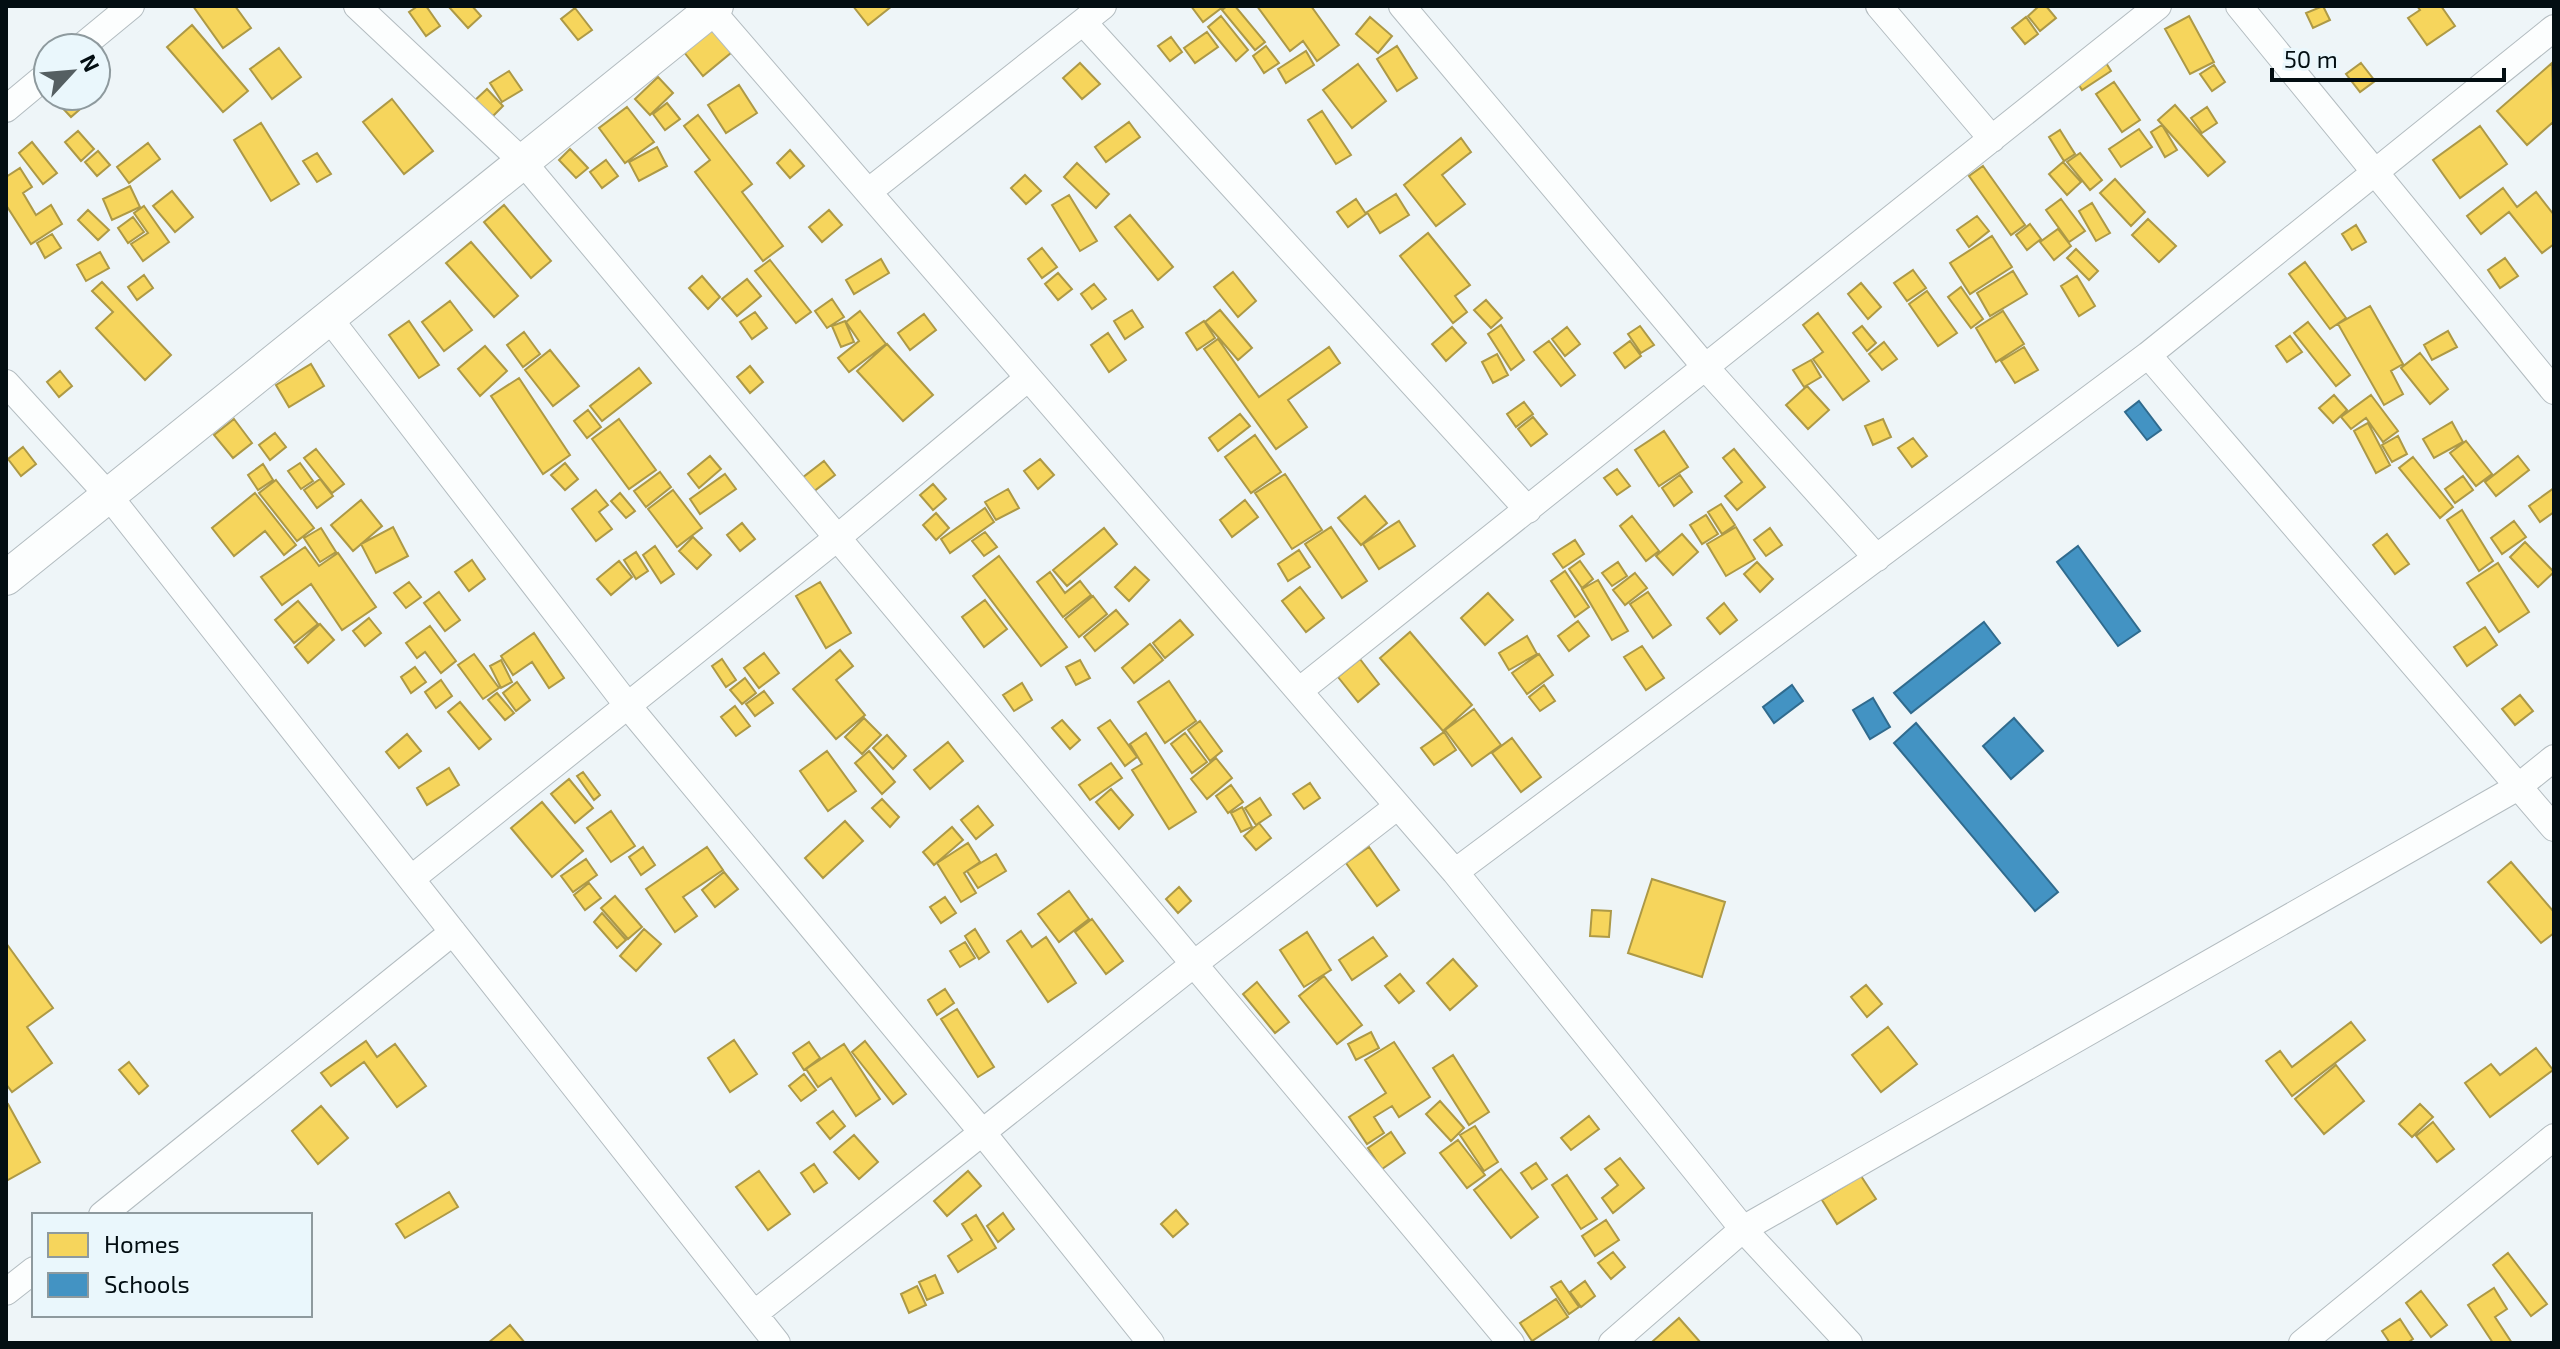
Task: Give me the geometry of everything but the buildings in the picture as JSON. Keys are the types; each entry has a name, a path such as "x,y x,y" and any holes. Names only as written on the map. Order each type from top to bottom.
{"street":[{"path":"99,32 131,6"},
{"path":"357,6 523,162 1511,1343"},
{"path":"1402,6 1707,369 1877,558"},
{"path":"1879,6 1992,139"},
{"path":"1299,691 1707,369 2158,6"},
{"path":"2239,6 2554,391"},
{"path":"6,578 713,8 1455,872 1743,1229 1849,1343"},
{"path":"868,192 1093,14 1528,510"},
{"path":"1455,872 2148,355 2554,28"},
{"path":"6,109 32,87"},
{"path":"329,318 628,706 982,1132 1151,1343"},
{"path":"2148,355 2554,828"},
{"path":"411,879 837,538 1028,378"},
{"path":"6,383 109,496 777,1343"},
{"path":"1612,1343 1743,1229 2518,787 2554,758"},
{"path":"754,1314 1398,806"},
{"path":"104,1213 453,932"},
{"path":"2302,1343 2554,1137"},
{"path":"6,1292 32,1272"}]}
